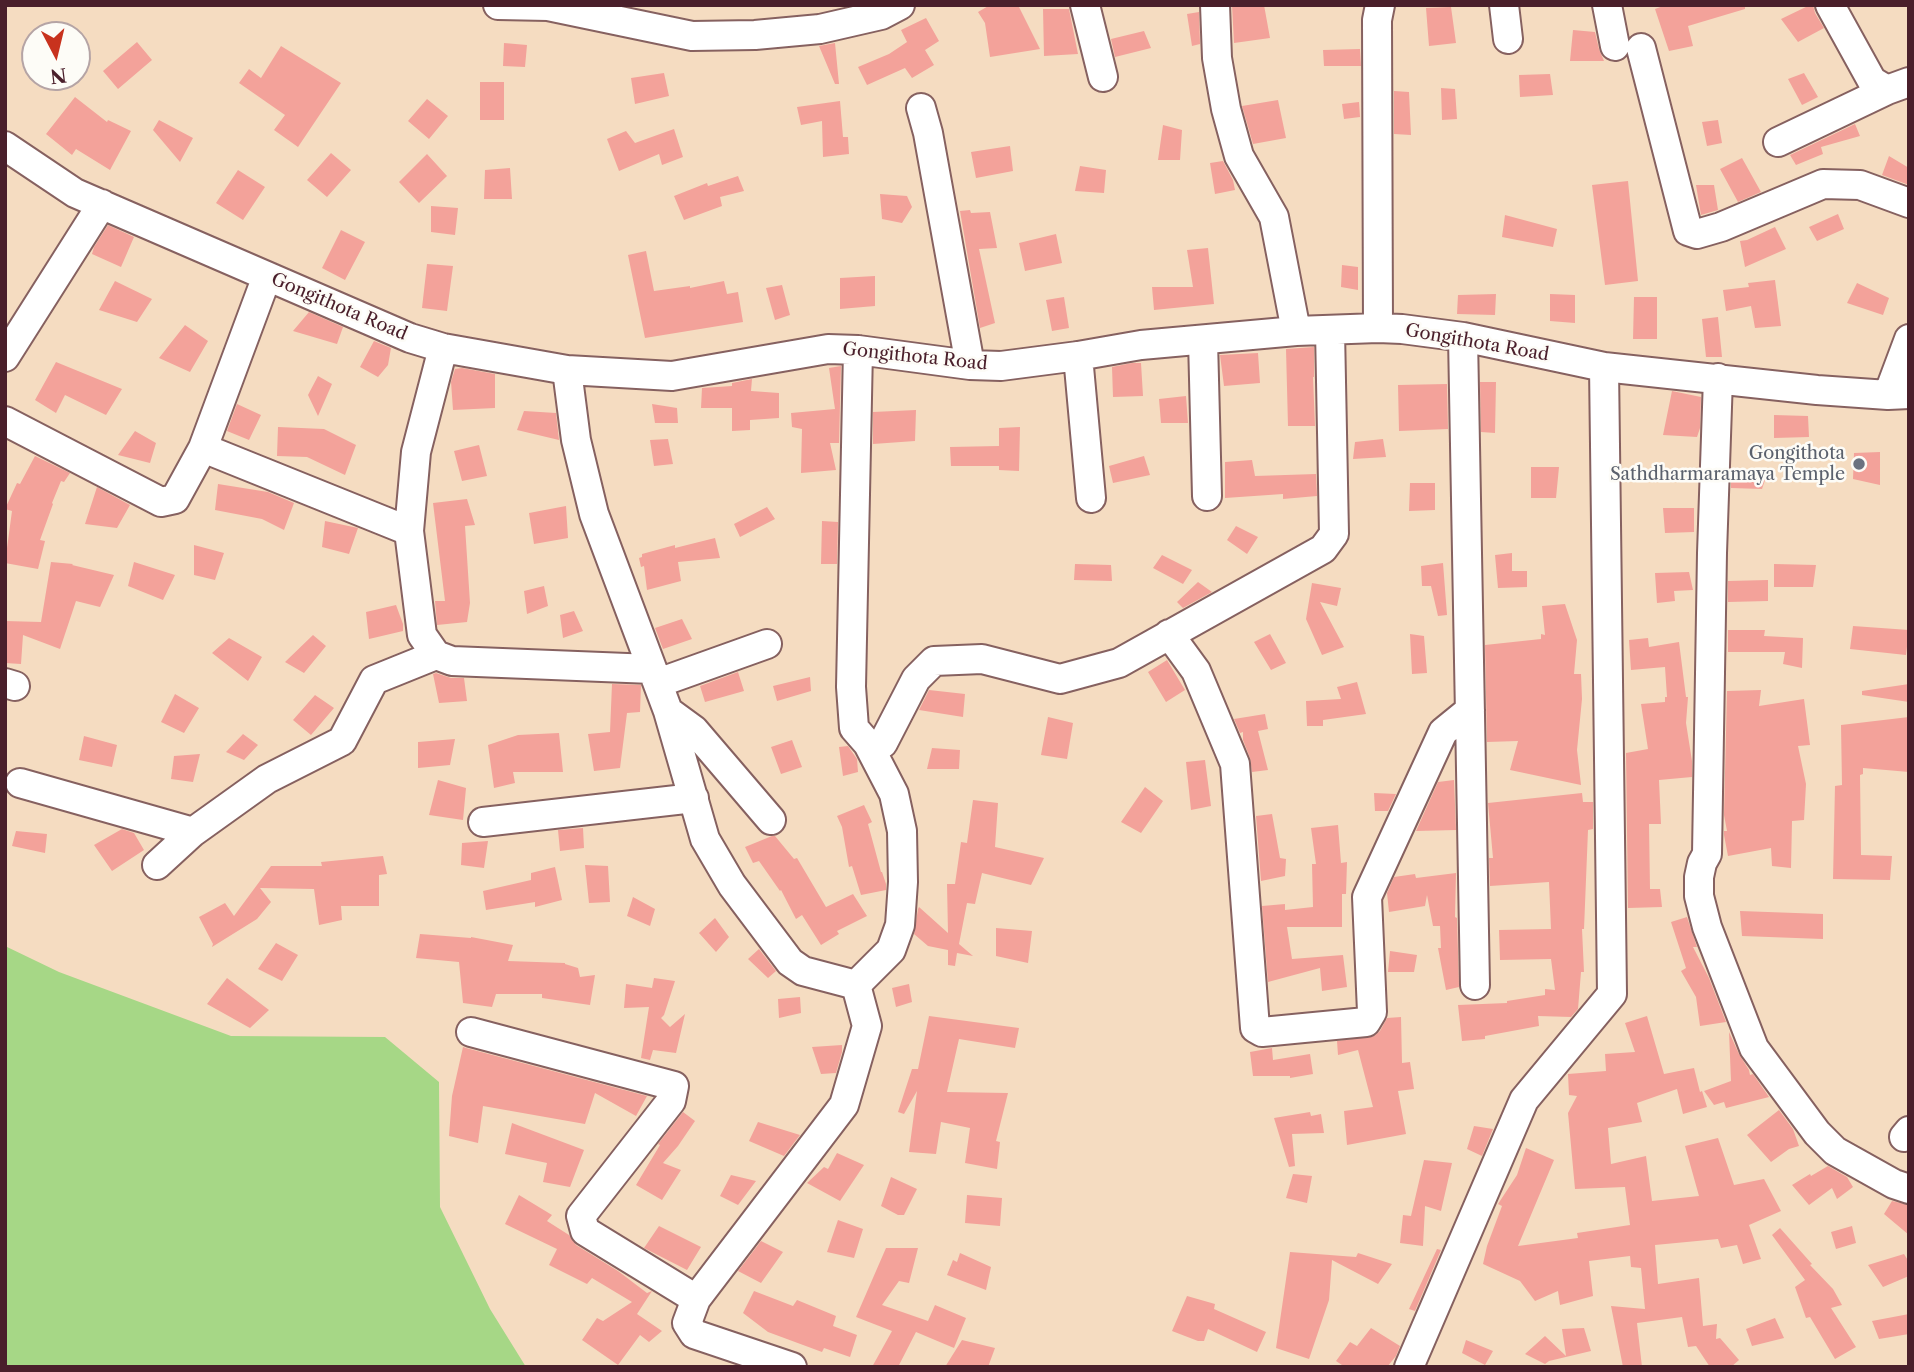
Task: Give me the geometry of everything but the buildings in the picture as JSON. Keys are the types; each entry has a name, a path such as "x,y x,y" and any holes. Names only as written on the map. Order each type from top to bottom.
{"street":[{"path":"498,5 548,6 692,36 755,35 820,29 881,15 900,5"},
{"path":"1085,5 1103,76"},
{"path":"1215,5 1217,58 1226,109 1239,156 1274,217 1296,331"},
{"path":"1378,328 1377,20 1380,5"},
{"path":"1504,5 1508,39"},
{"path":"1607,5 1628,47 1688,231 1696,234 1721,227 1823,184 1860,185 1909,204"},
{"path":"1830,5 1872,81 1898,86"},
{"path":"1778,142 1898,86"},
{"path":"920,108 928,133 970,365"},
{"name":"Gongithota Road","path":"5,146 75,193 410,338 443,348 567,370 672,376 828,349 1001,366 1141,345 1296,331 1378,328 1463,337 1604,367 1817,390 1898,394"},
{"path":"5,357 102,204"},
{"path":"5,421 161,502 175,499 203,449 267,276"},
{"path":"868,744 883,743 916,679 934,661 982,659 1060,679 1119,663 1323,549 1334,534 1329,330"},
{"path":"1463,337 1475,985"},
{"path":"1203,340 1207,496"},
{"path":"1898,394 1909,340"},
{"path":"443,348 415,452 409,531 422,635 436,655 452,661 655,676 767,644"},
{"path":"856,985 891,950 900,925 903,882 902,831 894,794 868,744 854,728 851,687 858,350"},
{"path":"1078,356 1091,498"},
{"path":"1409,1367 1524,1100 1612,994 1604,367"},
{"path":"567,370 576,440 594,514 667,711 705,839 732,885 790,962 803,971 856,985"},
{"path":"1718,378 1707,854 1699,877 1699,896 1707,927 1754,1048 1817,1133 1835,1151 1882,1178 1909,1189"},
{"path":"203,449 409,531"},
{"path":"1169,634 1196,670 1235,764 1255,1028 1262,1032 1366,1022 1372,1012 1367,897 1443,732 1470,710"},
{"path":"157,865 193,832 267,779 342,741 374,680 436,655"},
{"path":"667,711 694,730 771,820"},
{"path":"20,783 193,832"},
{"path":"483,822 694,798"},
{"path":"792,1367 694,1334 687,1323 696,1299 844,1105 867,1026 856,985"},
{"path":"471,1032 674,1086 671,1101 581,1216 585,1231 696,1299"}],"green space":[{"path":"5,946 59,972 231,1036 385,1037 439,1082 440,1207 490,1309 526,1367 5,1367"}],"place":[{"name":"Gongithota Sathdharmaramaya Temple","path":"1859,464"}]}
